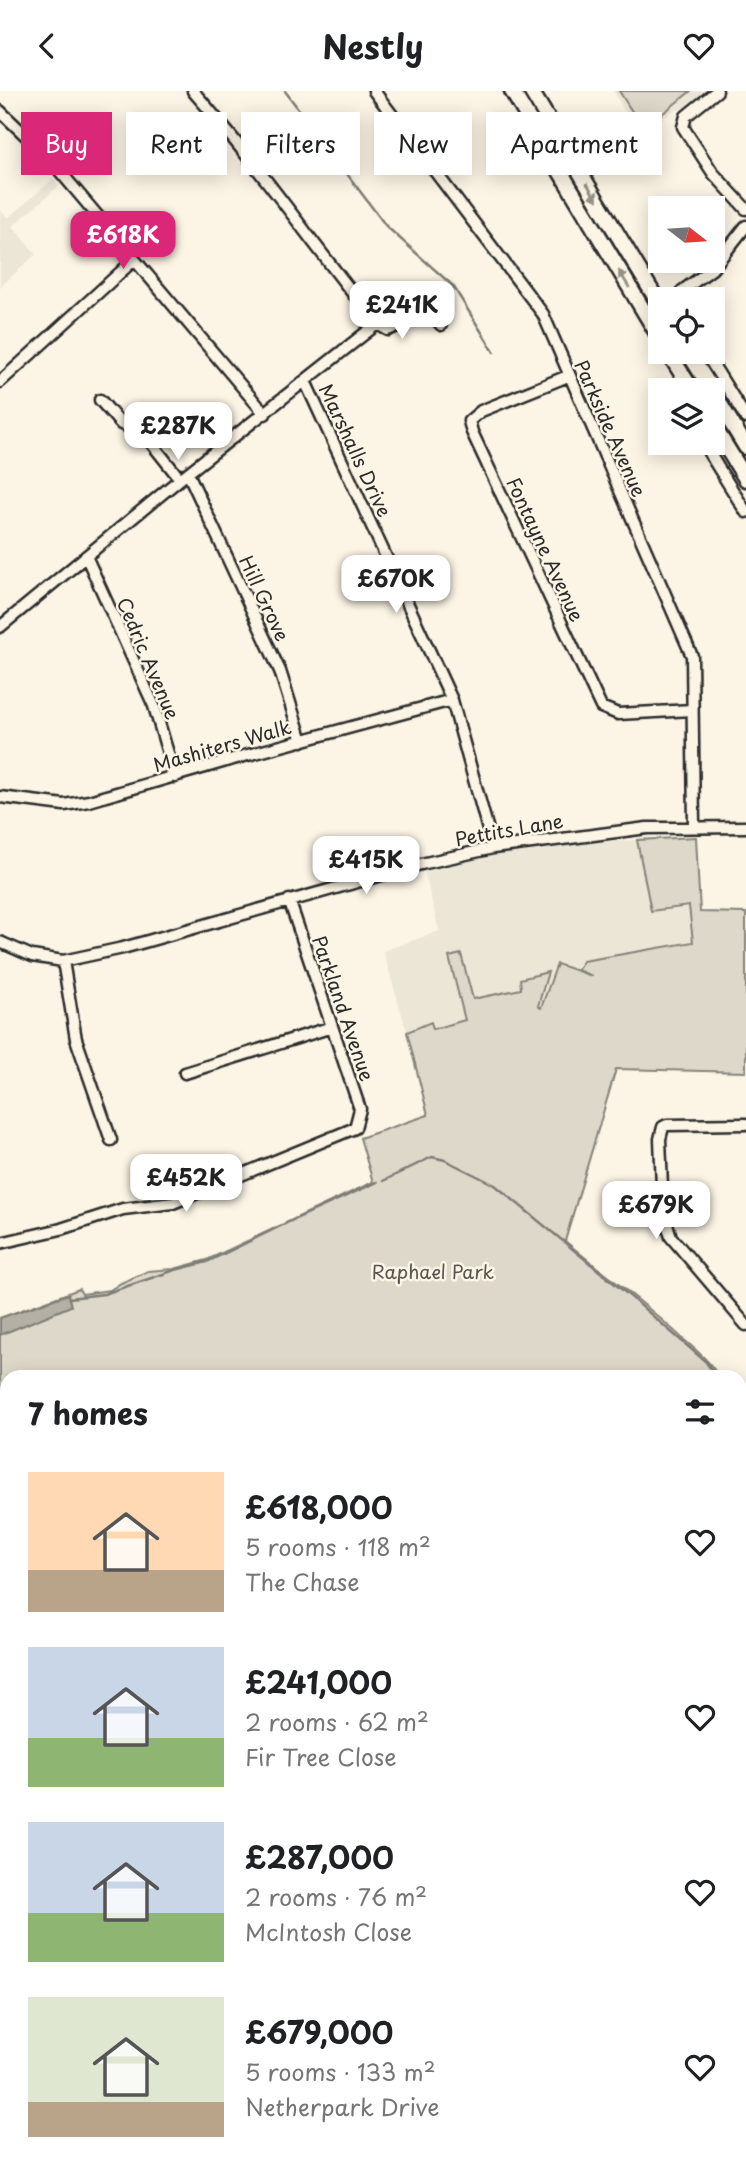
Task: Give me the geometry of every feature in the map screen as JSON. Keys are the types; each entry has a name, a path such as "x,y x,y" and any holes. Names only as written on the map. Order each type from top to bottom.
{"highway":[{"path":"512,91 648,318"},
{"path":"531,91 649,287"},
{"path":"725,412 746,447"},
{"path":"725,445 746,479"}],"street":[{"path":"193,91 377,324 388,330 402,324 424,305 441,325"},
{"name":"Parkside Avenue","path":"374,91 543,314 692,656 694,827"},
{"path":"717,91 686,117 682,127 713,173 746,209"},
{"path":"0,111 47,156 265,414"},
{"path":"690,287 712,269 746,226"},
{"path":"0,382 134,260"},
{"path":"0,627 184,476 377,324"},
{"path":"712,364 746,418"},
{"name":"Fontayne Avenue","path":"568,376 481,411 469,421 472,432 601,707 618,714 692,710"},
{"name":"Marshalls Drive","path":"305,381 452,700 492,848"},
{"name":"Hill Grove","path":"100,400 121,424 145,435 184,476 280,671 302,741"},
{"path":"710,455 746,512"},
{"name":"Cedric Avenue","path":"86,556 153,706 175,776"},
{"name":"Mashiters Walk","path":"0,797 64,805 89,801 452,700"},
{"name":"Pettits Lane","path":"0,942 32,956 63,961 136,945 421,864 492,848 604,832 746,827"},
{"name":"Parkland Avenue","path":"0,1243 61,1229 123,1209 173,1203 355,1128 360,1109 289,901"},
{"path":"63,961 76,1039 111,1140"},
{"path":"184,1073 332,1027"},
{"path":"746,1124 672,1124 663,1128 660,1139 663,1211 671,1237 746,1325"}],"shaded area":[{"path":"613,91 709,91 689,107 673,111 662,120 662,112 625,112"},
{"path":"53,179 59,186 13,226 36,254 0,287 0,210 8,218"},
{"path":"696,837 700,912 746,913 746,1072 616,1069 566,1237 428,1115 383,951 439,931 424,870 533,845"},
{"path":"68,1294 71,1306 0,1335 0,1318"}],"green space":[{"path":"619,91 691,91 662,114 632,112"},
{"name":"Raphael Park","path":"696,837 700,912 746,913 746,1072 616,1069 565,1241 668,1325 714,1370 0,1370 0,1318 79,1289 82,1294 110,1290 148,1271 174,1269 207,1260 373,1182 360,1138 428,1115 407,1032 431,1022 433,1029 465,1020 449,957 461,954 473,999 521,989 520,979 548,972 538,1006 541,1008 557,964 592,976 577,970 583,961 693,942 689,906 651,911 637,840"}],"waterway":[{"path":"285,91 386,226 453,286 494,352"},
{"path":"383,1181 432,1157 445,1160 495,1185 632,1298 706,1362 711,1370"},
{"path":"69,1298 104,1294 207,1262 377,1182"}]}
